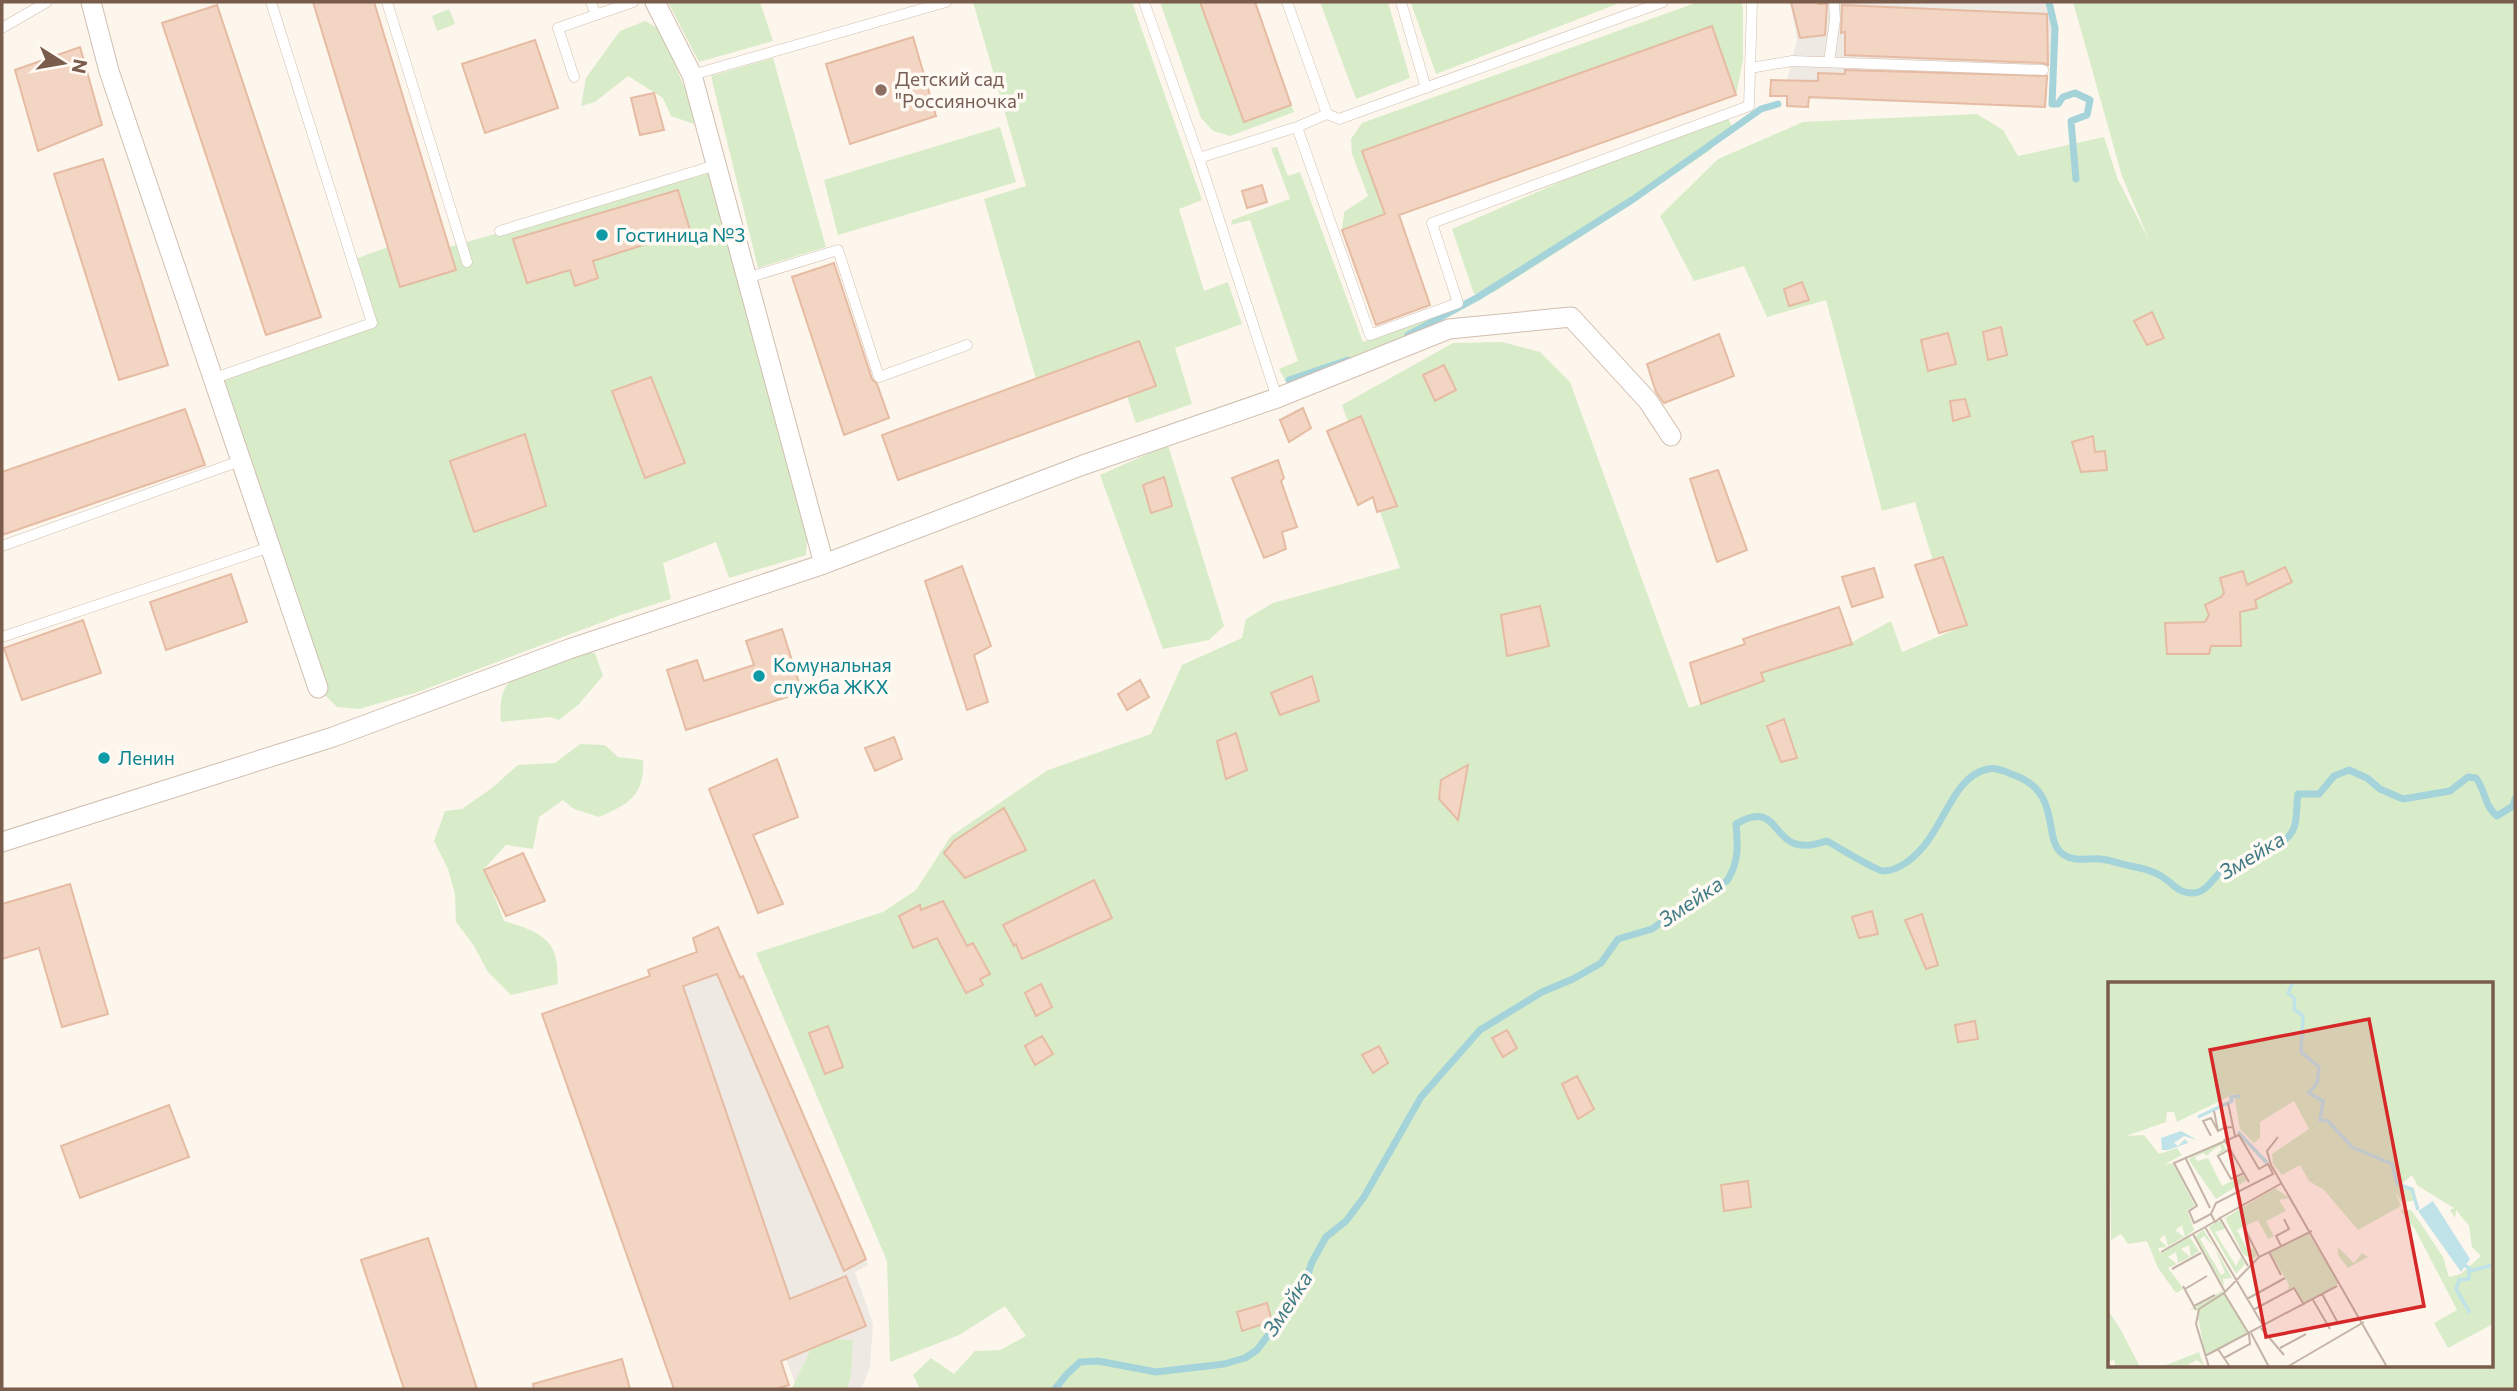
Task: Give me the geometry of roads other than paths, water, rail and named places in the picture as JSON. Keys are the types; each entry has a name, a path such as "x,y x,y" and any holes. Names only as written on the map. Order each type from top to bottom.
{"street":[{"path":"92,2 109,71 318,688"},
{"path":"655,2 692,75 824,564"},
{"path":"2,842 333,737 569,649 824,564 1083,465 1277,397 1449,330 1571,317 1647,401 1671,436"}],"lane":[{"path":"2,28 47,2"},
{"path":"212,379 372,323 271,2"},
{"path":"387,2 467,262"},
{"path":"591,2 596,15"},
{"path":"574,77 558,28 633,2"},
{"path":"692,75 946,2"},
{"path":"1144,2 1199,158 1277,397"},
{"path":"1287,2 1327,114"},
{"path":"1401,2 1426,88"},
{"path":"1199,158 1297,127 1327,114 1339,119 1648,4 1663,2"},
{"path":"1297,127 1370,335 1458,303 1432,223 1749,106 1752,2"},
{"path":"1829,62 1835,20 1834,2"},
{"path":"1750,68 1792,61 2043,71"},
{"path":"500,231 716,164"},
{"path":"747,278 838,250 879,377 967,345"},
{"path":"2,546 240,461"},
{"path":"5,636 270,547"}],"waterway":[{"path":"2049,2 2055,28 2052,104 2058,104 2063,97 2075,93 2090,100 2087,115 2071,121 2076,179"},
{"path":"1408,335 1478,297 1632,200 1761,109 1778,104"},
{"path":"1289,380 1348,360"},
{"name":"Змейка","path":"1055,1389 1080,1362 1098,1361 1156,1372 1224,1364 1245,1358 1257,1350 1303,1289 1312,1262 1326,1237 1346,1221 1364,1197 1421,1097 1480,1030 1542,992 1601,963 1618,939 1652,929 1711,887 1727,881 1737,854 1736,824 1748,818 1765,818 1793,843 1806,845 1827,841 1872,867 1883,871 1890,870 1904,864 1920,851 1964,783 1975,774 1988,769 1998,769 2030,783 2040,793 2046,805 2057,848 2064,855 2077,859 2104,860 2154,872 2178,889 2192,893 2207,887 2225,868 2280,844 2295,827 2298,794 2319,794 2334,776 2349,770 2403,799 2450,791 2468,777 2476,778 2489,807 2497,816 2513,806 2515,799"}],"place":[{"name":"Детский сад \"Россияночка\"","path":"881,90"},
{"name":"Гостиница №3","path":"602,235"},
{"name":"Комунальная служба ЖКХ","path":"759,676"},
{"name":"Ленин","path":"104,758"}]}
